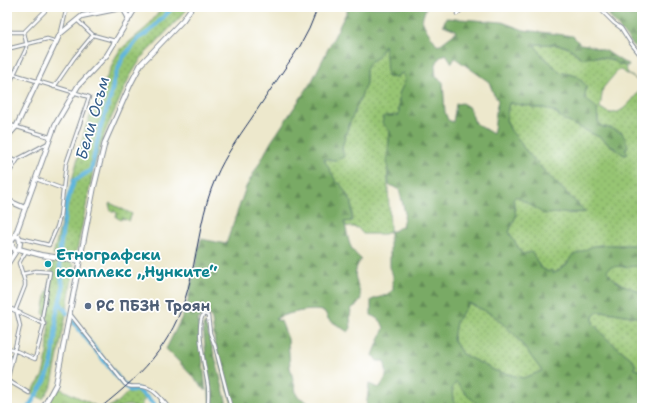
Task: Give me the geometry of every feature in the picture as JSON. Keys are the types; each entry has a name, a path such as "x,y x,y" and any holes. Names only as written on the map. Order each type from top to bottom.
{"street":[{"path":"7,137 16,127 57,42 64,22 67,7"},
{"path":"7,263 55,125 73,92 107,55 136,7"},
{"path":"43,408 56,384 94,187 105,142 123,100 141,64 183,20 192,7"},
{"path":"457,14 464,7"},
{"path":"598,7 621,28 642,57"},
{"path":"60,34 87,14 124,8 128,21"},
{"path":"7,30 12,32 24,32 46,11"},
{"path":"77,20 92,35 115,41"},
{"path":"64,22 64,26 68,27"},
{"path":"7,89 27,48 24,32"},
{"path":"54,87 92,35"},
{"path":"7,49 49,39 57,42"},
{"path":"7,72 89,97 68,158 64,176 64,189 58,225 49,245 7,234"},
{"path":"7,124 50,137"},
{"path":"7,176 18,158 48,143"},
{"path":"7,157 15,161"},
{"path":"35,179 64,189"},
{"path":"7,200 25,208"},
{"path":"17,237 20,244 28,252"},
{"path":"12,247 20,244"},
{"path":"12,247 28,252 80,261"},
{"path":"28,252 19,263 25,286 16,309 20,326 7,381 29,393"},
{"path":"7,347 35,359 44,324 42,318 50,272 36,271 22,274"},
{"path":"7,307 44,324"},
{"path":"70,314 125,384 130,387 143,386 148,388 154,392 169,408"},
{"path":"208,408 209,394 200,331 200,322 204,314 208,316 210,333 215,346 231,408"},
{"path":"161,400 162,408"}],"green space":[{"path":"163,7 188,7 142,57 129,78 106,130 94,167 76,255 74,255 73,258 53,255 86,126 116,56 121,49 147,27"},
{"path":"348,7 426,7 422,20 426,29 438,46 454,34 456,30 443,25 446,18 502,22 524,30 573,36 580,44 606,51 623,62 629,64 628,66 622,65 613,60 599,57 585,59 568,47 564,46 554,44 534,44 544,58 559,72 577,76 586,86 585,99 597,108 598,121 602,127 611,128 622,132 628,145 628,147 625,148 628,154 624,155 599,137 564,120 555,112 544,108 533,108 529,105 509,103 506,120 511,131 546,173 586,212 544,214 516,196 513,200 516,216 509,232 522,254 532,252 540,267 548,272 552,270 553,274 566,265 572,256 593,246 633,245 642,243 642,266 611,267 607,272 617,282 642,293 642,318 608,312 598,312 593,316 593,323 606,338 632,359 635,364 635,369 640,370 642,368 642,408 482,408 466,394 456,382 452,389 453,400 457,408 366,408 369,384 379,388 385,378 386,373 384,361 377,361 373,355 384,328 381,321 371,315 371,300 386,295 393,290 393,276 390,267 390,231 394,231 402,226 405,213 399,189 389,185 387,161 390,131 382,123 384,116 399,115 399,94 405,81 403,73 396,78 387,77 384,45 378,57 371,61 366,69 366,83 342,147 344,157 336,160 324,159 337,183 340,183 352,203 352,221 344,222 349,242 353,250 361,259 355,274 361,298 358,304 351,309 351,328 348,332 328,319 325,312 314,310 300,311 275,319 281,321 288,339 290,367 297,396 309,403 310,408 233,408 215,343 212,320 208,313 203,313 198,320 206,391 166,349 186,309 201,239 226,244 246,187 271,142 312,81","holes":["446,54 452,63 455,58 489,82 494,95 498,100 493,134 475,123 470,108 462,103 456,104 453,122 448,120 445,112 443,82 436,77 435,67 439,58","469,303 493,315 515,335 542,371 523,378 496,371 462,354 453,339 456,322"]},
{"path":"602,7 642,7 642,56 605,11"},
{"path":"533,44 563,46 578,56 613,60 625,66 628,74 642,83 619,69 603,88 600,108 611,113 620,111 629,104 642,87 642,243 633,245 593,246 572,256 566,265 553,274 540,267 537,261 529,253 522,254 509,232 516,216 513,199 516,196 567,214 586,212 546,173 511,131 506,120 509,103 528,106 528,104 533,108 544,108 555,112 564,120 599,137 624,155 628,154 625,148 628,145 623,138 622,132 611,128 602,127 598,121 598,116 585,99 586,86 577,76 559,72 544,58"},
{"path":"383,45 386,57 400,74 403,73 405,81 399,94 399,115 393,116 390,130 388,173 390,231 385,234 363,234 358,228 346,226 344,222 352,221 352,203 337,183 323,159 336,160 366,83 366,69 371,61 378,57"},
{"path":"110,203 132,214 129,221 122,218 121,220 116,217 117,213 114,211 113,213 111,211"},
{"path":"53,259 70,262 74,265 74,267 52,385 43,399 31,393 42,377 45,367 48,347 49,320 43,313 47,291 50,291"},
{"path":"642,266 642,293 618,282 606,272 610,267"},
{"path":"469,303 493,315 515,335 542,371 523,378 496,371 462,354 453,339 456,322"},
{"path":"598,312 608,312 642,318 642,368 640,370 635,369 635,364 632,359 606,338 593,323 593,316"},
{"path":"72,319 124,382 121,384 77,329 71,320"},
{"path":"205,323 228,408 210,408 203,326"},
{"path":"455,382 482,408 457,408 453,400 452,388"},
{"path":"57,388 96,406 93,408 45,408"},
{"path":"131,389 138,391 146,399 142,402 142,406 144,408 135,408 129,405 117,408 107,408 118,402"}],"waterway":[{"name":"Бели Осъм","path":"28,408 45,381 52,363 56,316 63,288 60,267 60,248 66,205 74,181 91,170 100,129 110,99 114,80 122,59 138,39 151,30 173,7"},
{"path":"60,303 67,313"},
{"path":"72,320 121,382 131,391 137,389 154,404 154,408"}],"railway":[{"path":"100,408 146,366 169,336 185,299 207,201 216,177 232,147 300,46 318,7"}],"place":[{"name":"Етнографски комплекс „Нунките“","path":"48,264"},
{"name":"РС ПБЗН Троян","path":"88,306"}]}
